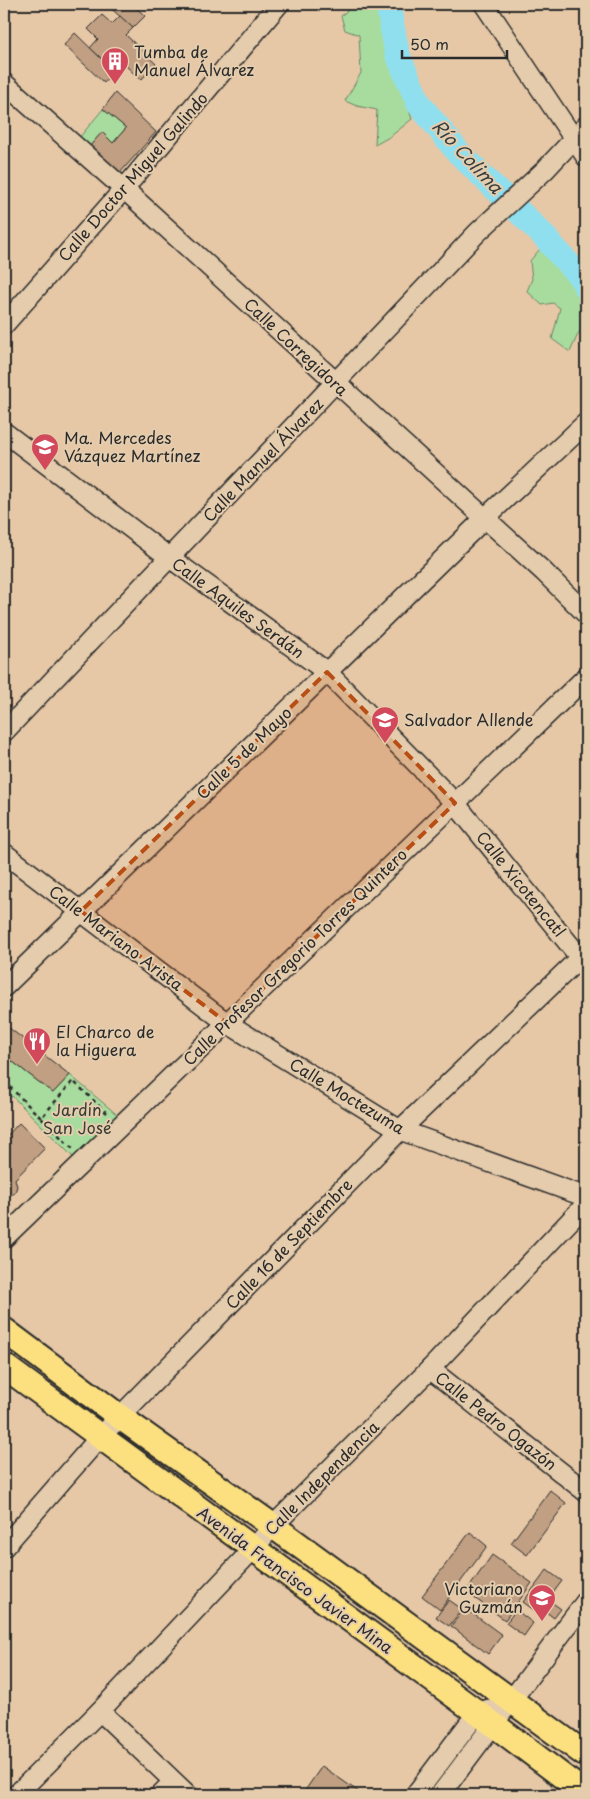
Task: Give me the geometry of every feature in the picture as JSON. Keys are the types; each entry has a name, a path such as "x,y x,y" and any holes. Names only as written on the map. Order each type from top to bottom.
{"main road":[{"name":"Avenida Francisco Javier Mina","path":"4,1330 120,1417 273,1526 586,1755"},
{"name":"Avenida Francisco Javier Mina","path":"4,1366 586,1794"}],"street":[{"name":"Calle Doctor Miguel Galindo","path":"4,325 124,189 279,4"},
{"path":"484,4 580,132 586,157"},
{"name":"Calle Corregidora","path":"4,83 124,189 484,520 544,572 586,614"},
{"name":"Calle Manuel Álvarez","path":"4,732 477,233 545,170 580,132"},
{"path":"484,520 586,423"},
{"name":"Calle Aquiles Serdán","path":"4,432 170,558 327,672 455,803"},
{"name":"Calle 5 de Mayo","path":"4,987 484,520"},
{"name":"Calle Profesor Gregorio Torres Quintero","path":"4,1238 586,677"},
{"name":"Calle Xicotencatl","path":"455,803 584,958"},
{"name":"Calle Mariano Arista","path":"4,853 227,1023"},
{"name":"Calle 16 de Septiembre","path":"4,1546 100,1437 400,1130 584,958"},
{"name":"Calle Moctezuma","path":"227,1023 400,1130 586,1197"},
{"name":"Calle Independencia","path":"16,1795 100,1711 273,1526 430,1369 586,1204"},
{"name":"Calle Pedro Ogazón","path":"430,1369 586,1492"},
{"path":"416,1795 485,1719 512,1701 586,1601"},
{"path":"100,1711 188,1795"},
{"path":"440,1795 485,1719"},
{"path":"160,1795 174,1782"}],"path":[{"path":"4,1060 6,1071 4,1077"},
{"path":"4,1081 85,1160"},
{"path":"41,1118 73,1081 120,1126"},
{"path":"4,1095 11,1088"}],"highlighted area":[{"path":"327,672 455,803 227,1023 81,911"}],"green space":[{"path":"355,4 383,4 394,64 412,119 391,136 375,145 377,110 357,106 345,101 361,73 359,35 345,30 341,16"},
{"path":"103,109 126,128 113,143 102,133 89,147 79,138"},
{"path":"540,249 576,282 586,305 586,329 579,332 570,352 552,339 560,308 553,303 542,305 527,291 532,279 530,261"},
{"name":"Jardín San José","path":"4,1055 53,1093 70,1075 121,1118 76,1160 12,1096 4,1104"}],"building":[{"path":"106,4 132,4 145,16 133,28"},
{"path":"102,15 112,24 120,16 133,28 126,35 156,64 141,80 111,52 103,60 90,48 98,39 88,29"},
{"path":"75,33 114,71 104,83 64,45"},
{"path":"115,93 156,132 119,174 89,147 102,132 113,143 126,128 103,109"},
{"name":"El Charco de la Higuera","path":"4,1024 70,1075 53,1093 4,1055"},
{"path":"19,1123 45,1148 15,1179 17,1186 15,1193 6,1197 4,1196 4,1139"},
{"path":"550,1490 566,1503 527,1555 511,1543"},
{"path":"470,1532 487,1546 440,1610 422,1596"},
{"path":"492,1555 532,1583 505,1620 466,1592"},
{"path":"547,1570 562,1581 538,1613 523,1602"},
{"path":"547,1599 561,1609 554,1618 541,1608"},
{"path":"449,1600 462,1609 449,1626 436,1617"},
{"path":"465,1608 502,1635 488,1654 451,1626"},
{"path":"516,1610 533,1623 524,1636 506,1623"},
{"path":"322,1766 363,1795 302,1795"}],"waterway":[{"name":"Río Colima","path":"388,4 397,53 419,104 458,152 541,233 582,279 586,287"}],"place":[{"name":"Tumba de Manuel Álvarez","path":"115,85"},
{"name":"Ma. Mercedes Vázquez Martínez","path":"45,471"},
{"name":"Salvador Allende","path":"385,744"},
{"name":"El Charco de la Higuera","path":"37,1065"},
{"name":"Victoriano Guzmán","path":"542,1622"}]}
